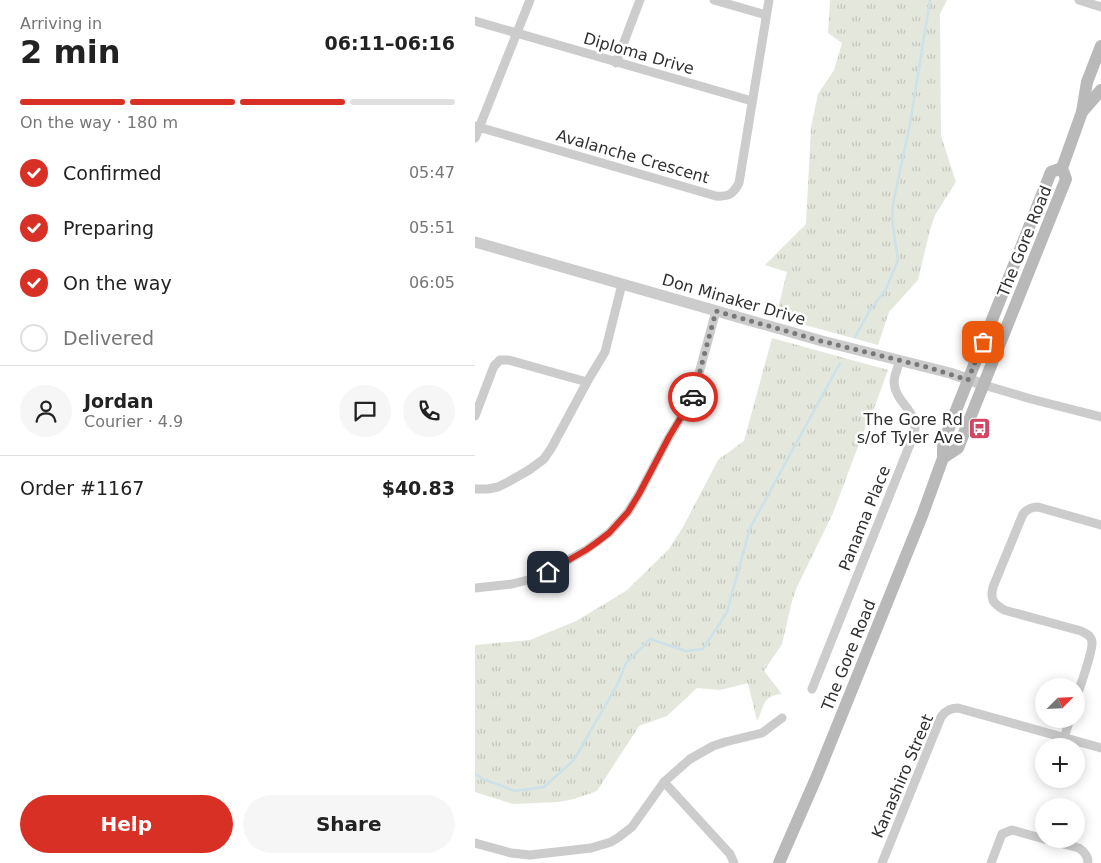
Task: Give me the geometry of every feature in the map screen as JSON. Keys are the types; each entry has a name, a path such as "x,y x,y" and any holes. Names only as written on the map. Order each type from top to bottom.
{"main road":[{"name":"The Gore Road","path":"943,458 958,448 1066,179 1062,168 1083,112 1087,82 1101,46"},
{"name":"The Gore Road","path":"1083,112 1101,90"},
{"name":"The Gore Road","path":"779,863 836,730 922,516 943,458 943,443 1051,172 1062,168"}],"street":[{"path":"475,138 477,126 530,0"},
{"path":"616,63 640,0"},
{"path":"714,0 766,15"},
{"name":"Avalanche Crescent","path":"477,126 716,196 723,197 730,194 739,183 769,0"},
{"path":"1079,0 1101,7"},
{"name":"Diploma Drive","path":"475,21 753,101"},
{"name":"Don Minaker Drive","path":"475,242 821,341 950,373 983,385"},
{"path":"475,489 498,487 529,470 544,458 559,436 605,352 622,284"},
{"path":"475,588 512,584 536,578 586,550 609,533 628,512 693,395 716,311"},
{"path":"475,416 494,366 500,360 509,360 587,382"},
{"name":"Panama Place","path":"812,689 914,434 914,418 895,390 894,382 900,360"},
{"path":"983,385 1101,417"},
{"path":"1083,678 1092,650 1092,640 1088,635 1081,631 1004,610 996,605 991,595 1023,514 1027,510 1038,507 1101,525"},
{"name":"Kanashiro Street","path":"882,863 944,712 958,708 1064,738"},
{"path":"475,844 511,853 530,855 591,848 601,845 619,837 632,827 664,782 683,764 707,749 725,742 762,733 782,718"},
{"path":"1064,738 1067,728"},
{"name":"Kanashiro Street","path":"1085,744 1101,748"},
{"path":"664,782 730,854 734,863"},
{"path":"991,863 1002,834 1012,830 1035,836"},
{"path":"1079,848 1084,851 1088,863"}],"green space":[{"path":"830,0 947,0 940,14 941,136 956,182 935,215 918,280 889,312 878,345 776,317 787,272 765,265 806,224 811,127 818,94 834,70 842,43 828,33"},
{"path":"772,338 888,370 833,513 797,587 782,644 764,671 782,694 775,695 767,700 757,721 748,683 720,690 697,688 667,716 639,726 597,791 574,799 559,802 513,804 475,792 475,645 530,640 576,621 626,591 669,549 683,527 718,460 744,441"}],"waterway":[{"path":"855,337 870,310 886,289 898,260 892,219 893,204 910,124 930,0"},
{"path":"475,774 515,791 544,787 574,760 617,685 626,663 650,639 686,651 703,649 727,612 750,528 840,363"}],"way so far":[{"path":"693,397 716,311 821,341 950,373 968,380 983,342"}],"place":[{"name":"The Gore Rd s/of Tyler Ave","path":"979,428"}],"route":[{"path":"548,572 596,543 609,533 628,512 693,397"}]}
